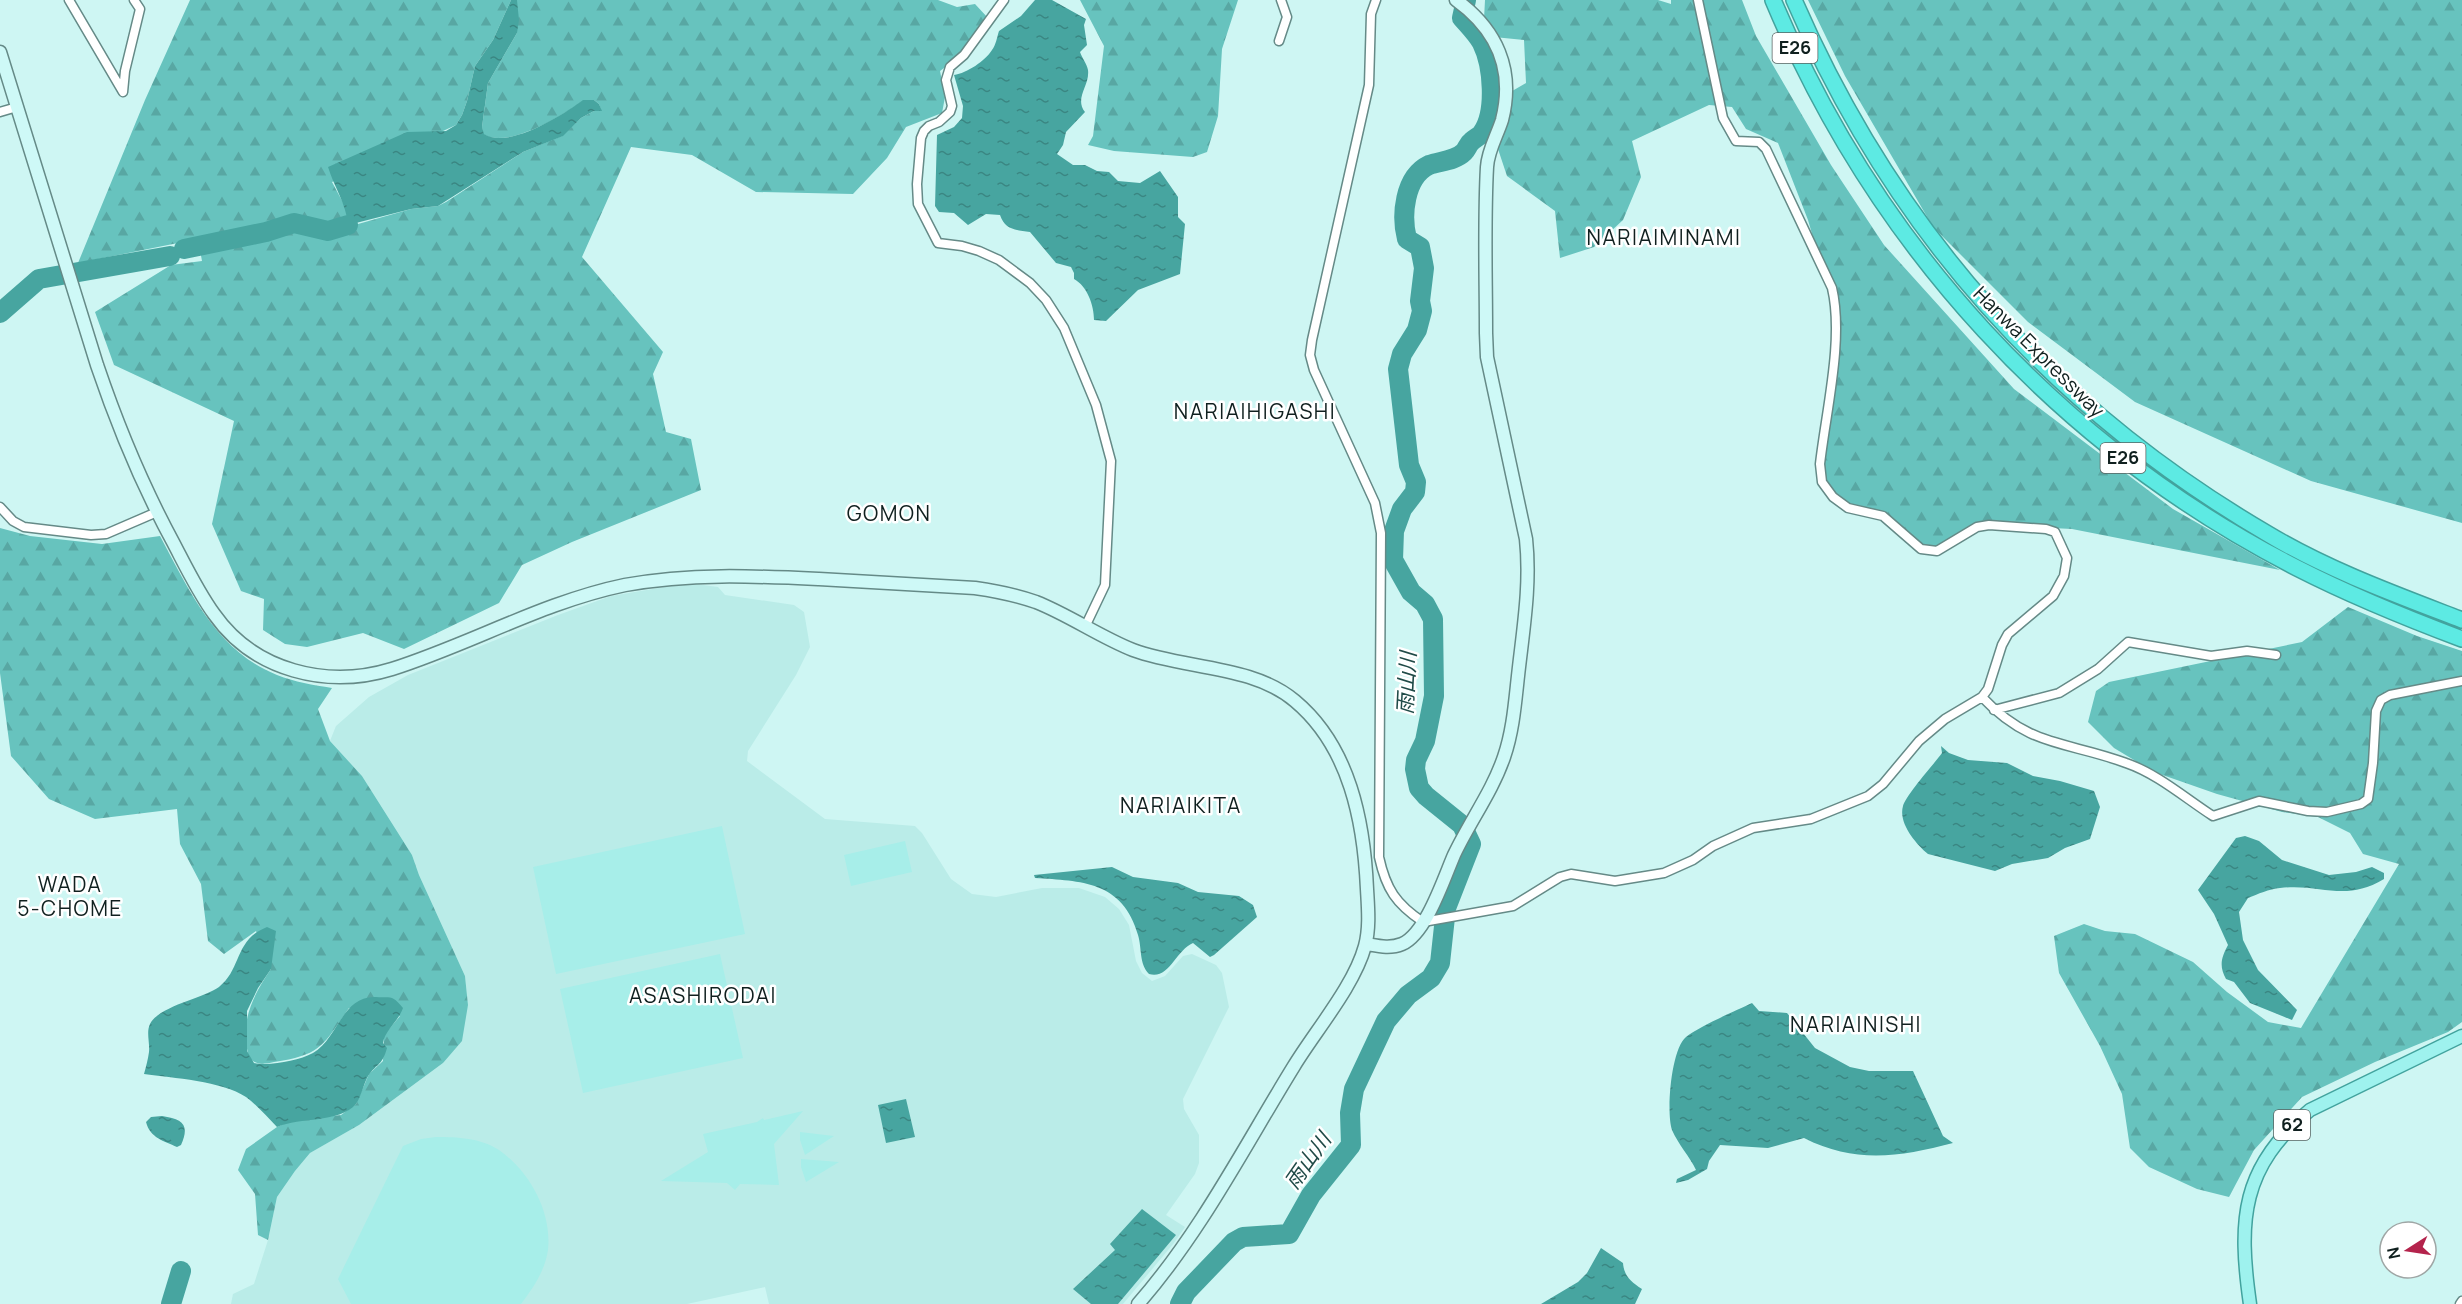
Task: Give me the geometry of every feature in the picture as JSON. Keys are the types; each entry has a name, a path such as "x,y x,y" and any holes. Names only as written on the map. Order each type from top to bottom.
{"highway":[{"name":"Hanwa Expressway","path":"1773,0 1818,95 1864,175 1903,231 1971,317 2066,413 2122,458 2180,499 2296,568 2412,620 2462,639"},
{"name":"Hanwa Expressway","path":"1794,0 1834,88 1880,166 1919,223 2003,326 2058,381 2115,429 2173,473 2270,536 2338,569 2462,620"}],"main road":[{"name":"62","path":"2250,1304 2244,1244 2245,1211 2258,1175 2273,1147 2290,1126 2310,1110 2462,1036"}],"street":[{"path":"69,0 123,92 125,71 144,0"},
{"path":"134,0 140,9"},
{"path":"1004,0 964,56 950,66 946,80 952,106 950,112 939,122 929,126 921,138 917,184 918,204 938,243 962,246 999,260 1030,283 1046,300 1064,328 1096,405 1111,462 1106,585 1086,627"},
{"path":"1279,41 1287,17 1281,0"},
{"path":"1376,0 1371,14 1369,85 1310,355 1314,370 1375,503 1381,533 1379,857 1383,876 1390,891 1404,909 1423,922 1513,906 1560,877 1571,874 1615,881 1664,873 1693,860 1713,846 1753,828 1811,819 1868,796 1883,784 1919,741 1945,719 1982,697 1988,689 2002,645 2008,634 2053,596 2064,576 2067,558 2055,532 2046,529 1989,525 1977,527 1937,551 1920,549 1883,516 1848,508 1833,497 1822,482 1820,464 1835,348 1837,309 1832,288 1766,149 1759,142 1736,141 1728,129 1723,118 1698,0"},
{"path":"1366,944 1392,947 1412,938 1423,922 1460,843 1492,787 1505,756 1512,727 1528,592 1529,567 1526,539 1487,357 1487,158 1502,120 1504,69 1496,43 1488,31 1471,11 1456,0"},
{"path":"0,52 114,416 157,512 214,614 234,637 274,664 298,673 324,677 351,677 389,670 531,613 593,593 627,585 707,575 975,588 1035,602 1134,650 1231,673 1274,687 1294,700 1310,715 1341,762 1360,820 1366,864 1366,944 1340,996 1295,1065 1222,1188 1180,1252 1138,1304"},
{"path":"0,112 17,107"},
{"path":"0,507 13,521 24,527 92,535 106,534 157,512"},
{"path":"1994,710 2059,693 2098,669 2128,642 2211,656 2247,651 2276,655"},
{"path":"1982,697 1994,710 2030,735 2126,763 2148,773 2212,816 2259,801 2308,811 2327,812 2361,804 2368,798 2376,711 2381,700 2390,695 2462,681"}],"shaded area":[{"path":"688,583 718,587 725,595 794,605 804,612 810,647 796,675 748,751 747,761 825,819 915,826 922,833 951,879 972,894 996,897 1042,888 1079,888 1105,897 1119,909 1129,925 1136,961 1142,973 1152,981 1165,976 1183,956 1192,954 1216,965 1222,973 1229,1007 1183,1099 1184,1109 1199,1135 1199,1163 1195,1174 1166,1215 1185,1227 1123,1304 769,1304 765,1287 687,1304 231,1304 233,1294 254,1284 268,1240 277,1197 295,1171 310,1153 359,1125 443,1063 468,1005 465,976 412,855 362,776 330,741 336,726 369,697 408,675 611,596"},
{"path":"722,826 745,934 556,974 533,867"},
{"path":"905,841 912,872 851,886 844,855"},
{"path":"720,954 743,1058 583,1093 560,989"},
{"path":"803,1111 774,1144 779,1185 740,1184 735,1190 727,1183 661,1181 708,1152 703,1134 757,1122 763,1118 764,1120"},
{"path":"800,1132 834,1136 805,1155"},
{"path":"436,1137 469,1139 492,1146 510,1159 529,1181 542,1207 548,1236 548,1250 538,1279 521,1304 351,1304 338,1279 403,1146 421,1139"},
{"path":"801,1159 839,1162 806,1182"}],"green space":[{"path":"190,0 511,0 493,40 475,66 467,101 456,125 332,182 347,210 348,225 351,226 411,209 438,206 523,152 562,136 581,118 601,110 599,104 594,100 583,101 549,122 520,134 506,138 493,138 483,134 488,83 517,33 517,0 938,0 957,7 975,4 988,18 963,54 940,71 945,97 942,113 906,127 887,158 853,194 756,192 692,155 631,147 582,257 663,352 653,374 666,432 691,439 701,490 572,542 522,565 499,603 404,649 363,633 307,647 285,644 263,630 264,599 241,591 212,524 234,421 114,365 95,312 171,265 202,261 198,239 78,263 145,100"},
{"path":"1080,0 1238,0 1222,49 1218,116 1207,152 1193,157 1114,151 1088,145 1093,136 1104,46"},
{"path":"1485,0 1658,0 1671,4 1671,0 1742,0 1756,36 1831,165 1884,245 2014,389 2173,509 2280,570 2072,529 1989,525 1937,551 1921,549 1883,516 1848,508 1822,482 1837,309 1808,220 1778,143 1746,129 1732,107 1709,105 1632,141 1641,177 1623,220 1594,247 1560,258 1555,211 1507,176 1498,149 1507,94 1526,83 1524,40 1494,37 1484,19"},
{"path":"1808,0 2462,0 2462,523 2311,481 2135,402 2028,322 1933,227 1845,76"},
{"path":"0,528 30,536 102,544 160,536 207,617 237,651 277,675 332,688 318,709 330,741 362,776 412,855 465,976 468,1005 462,1041 443,1063 359,1125 310,1153 277,1197 268,1240 258,1235 255,1194 238,1170 246,1149 277,1127 290,1121 341,1115 356,1104 369,1074 383,1061 384,1035 400,1016 349,1008 326,1040 312,1052 264,1064 254,1062 249,1057 246,1033 249,1011 271,969 256,931 224,954 208,941 201,884 180,844 177,809 95,819 49,799 11,756 0,673"},
{"path":"2348,607 2417,636 2462,651 2462,1022 2448,1032 2375,1062 2302,1097 2254,1150 2229,1197 2197,1189 2149,1167 2130,1148 2122,1094 2100,1046 2059,973 2054,936 2084,924 2105,931 2135,934 2193,962 2227,992 2268,1022 2301,1028 2399,864 2363,854 2350,833 2318,817 2282,812 2217,794 2154,772 2114,748 2088,722 2096,691 2109,682 2302,642"}],"water":[{"path":"511,0 517,0 519,20 517,33 488,83 482,127 484,134 494,138 506,138 535,129 583,100 594,100 602,111 594,111 581,118 563,136 523,152 438,206 411,209 348,225 345,209 328,167 407,132 446,131 456,125 467,101 475,66 493,40"},
{"path":"1035,0 1052,0 1086,19 1084,25 1087,45 1080,52 1088,70 1081,102 1085,112 1066,132 1063,145 1057,154 1073,165 1085,165 1097,171 1109,172 1118,181 1140,183 1160,171 1178,197 1178,217 1185,224 1180,274 1138,290 1106,321 1094,320 1089,296 1083,286 1074,279 1071,267 1056,263 1030,232 1008,226 1000,215 986,214 968,225 954,213 939,212 935,206 937,135 954,127 962,118 963,106 954,75 970,69 985,58 993,48 999,31 1021,16"},
{"path":"1941,746 1949,753 1968,760 2007,763 2033,776 2094,791 2100,807 2090,839 2065,848 2048,858 2012,864 1995,871 1928,854 1909,833 1902,813 1909,795 1942,753"},
{"path":"2245,836 2259,841 2282,860 2329,875 2356,872 2372,867 2384,873 2384,879 2357,890 2332,891 2295,887 2272,889 2248,898 2239,912 2243,940 2258,970 2297,1010 2292,1020 2250,1003 2234,982 2226,979 2222,970 2222,962 2228,945 2214,914 2198,890 2236,838"},
{"path":"1112,867 1133,877 1178,883 1198,892 1239,896 1253,905 1257,917 1214,955 1210,957 1193,943 1162,973 1149,974 1142,961 1138,935 1131,917 1111,894 1084,883 1035,878 1034,875"},
{"path":"267,927 276,931 271,969 258,988 247,1011 247,1051 254,1063 284,1062 313,1053 329,1038 348,1010 365,998 391,998 403,1008 384,1038 383,1043 387,1048 383,1059 367,1078 356,1104 340,1114 277,1127 250,1100 224,1087 144,1074 149,1052 149,1027 155,1018 172,1007 219,987 232,972 249,939"},
{"path":"1752,1003 1759,1011 1787,1013 1815,1048 1850,1067 1869,1071 1913,1071 1943,1136 1953,1143 1915,1152 1878,1156 1841,1152 1804,1138 1768,1148 1720,1145 1709,1161 1707,1169 1688,1180 1676,1183 1677,1179 1696,1170 1672,1130 1670,1122 1673,1067 1681,1044 1686,1037 1700,1028"},
{"path":"906,1099 915,1137 886,1143 878,1105"},
{"path":"162,1116 175,1119 183,1124 185,1132 181,1145 177,1147 167,1143 151,1132 146,1122 151,1117"},
{"path":"1142,1209 1176,1235 1118,1304 1091,1304 1073,1289 1115,1250 1110,1244"},
{"path":"1601,1248 1623,1263 1629,1278 1642,1289 1635,1304 1541,1304 1578,1282 1587,1273"}],"waterway":[{"name":"雨山川","path":"1180,1304 1186,1292 1234,1242 1243,1237 1289,1234 1311,1195 1351,1145 1350,1113 1354,1089 1386,1021 1408,995 1431,978 1440,963 1446,908 1471,844 1462,825 1419,788 1415,769 1416,760 1425,741 1434,696 1433,619 1425,604 1411,592 1393,560 1394,531 1402,509 1415,492 1416,482 1409,465 1398,369 1402,354 1417,330 1422,311 1420,301 1424,268 1420,247 1407,239 1404,219 1406,198 1414,178 1421,171 1429,165 1452,159 1465,151 1481,134 1490,113 1492,88 1489,63 1478,36 1462,18 1466,0"},
{"path":"184,249 266,232 294,223 328,231 348,225"},
{"path":"0,313 39,279 170,256"},
{"path":"171,1304 181,1271"}],"district":[{"name":"NARIAIMINAMI","path":"1664,238"},
{"name":"NARIAIHIGASHI","path":"1255,412"},
{"name":"GOMON","path":"889,514"},
{"name":"NARIAIKITA","path":"1181,806"},
{"name":"WADA 5-CHOME","path":"70,897"},
{"name":"ASASHIRODAI","path":"703,996"},
{"name":"NARIAINISHI","path":"1856,1025"}]}
